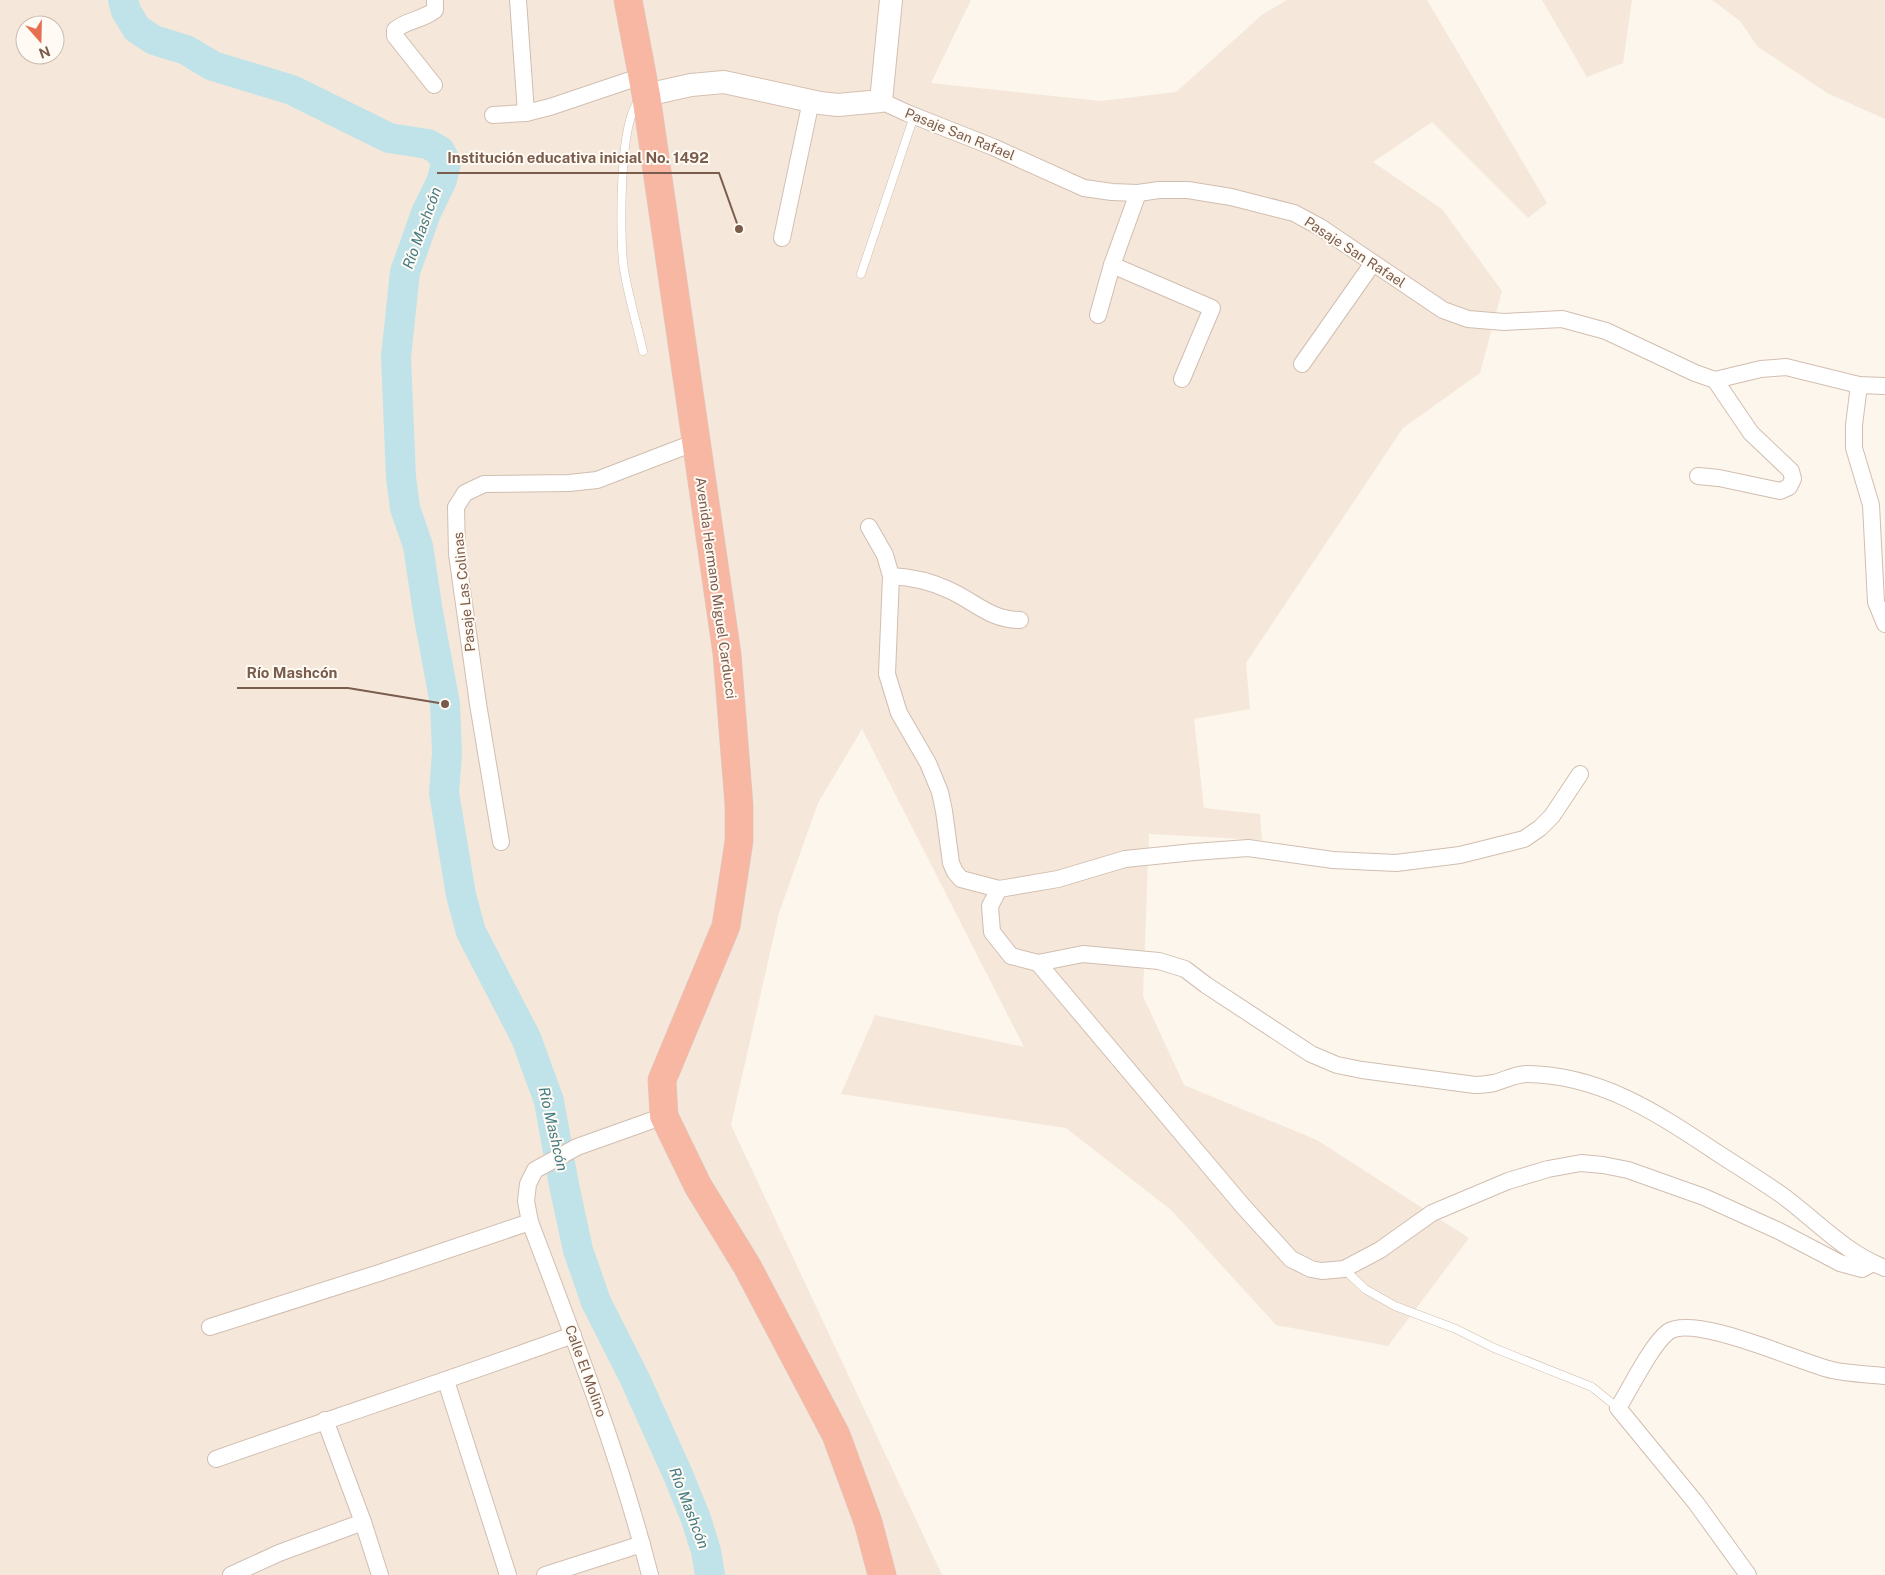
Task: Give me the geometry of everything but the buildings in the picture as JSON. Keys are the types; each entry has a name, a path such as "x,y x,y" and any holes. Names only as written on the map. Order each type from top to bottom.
{"highway":[{"name":"Avenida Hermano Miguel Carducci","path":"628,0 644,86 727,654 740,805 739,841 726,926 662,1080 664,1116 698,1186 746,1266 836,1435 868,1522 882,1575"}],"street":[{"path":"434,86 395,36 395,30 400,26 428,17 435,10 435,0"},
{"path":"518,0 526,113"},
{"path":"881,101 891,0"},
{"name":"Pasaje San Rafael","path":"493,115 526,113 644,86 724,82 838,105 881,101 993,147 1084,188 1138,193 1159,190 1188,190 1231,197 1294,212 1320,226 1443,310 1468,319 1504,322 1562,319 1606,332 1694,373 1715,380"},
{"path":"782,238 811,101"},
{"path":"1098,315 1112,265 1138,193"},
{"path":"1302,364 1373,263"},
{"path":"1112,265 1212,308 1182,379"},
{"path":"1698,476 1719,478 1780,491 1790,487 1793,479 1791,471 1751,433 1715,380 1761,369 1786,367 1859,384 1885,386"},
{"path":"1859,384 1854,425 1854,448 1879,541 1876,602 1885,624"},
{"name":"Pasaje Las Colinas","path":"500,842 457,554 456,506 465,493 484,484 569,483 597,480 696,442"},
{"path":"869,527 885,555 891,576 886,674 900,713 925,756 935,778 944,811 951,863 961,879 999,889 1058,879 1125,859 1248,848 1333,860 1396,863 1460,855 1524,839 1540,828 1552,816 1580,774"},
{"path":"891,576 925,581 950,590 999,618 1020,620"},
{"path":"999,889 990,906 992,932 1011,956 1038,963 1083,954 1159,961 1185,969 1206,985 1311,1054 1337,1065 1476,1086 1524,1074 1555,1075 1594,1084 1628,1098 1697,1140 1783,1196 1846,1248 1879,1265"},
{"path":"1038,963 1242,1205 1291,1259 1300,1265 1322,1271 1344,1269 1380,1250 1432,1213 1508,1181 1548,1168 1581,1163 1628,1170 1695,1194 1779,1231 1840,1263 1862,1269 1879,1265"},
{"name":"Calle El Molino","path":"650,1575 597,1400 530,1222 526,1201 528,1184 535,1170 577,1147 664,1116"},
{"path":"210,1327 530,1222"},
{"path":"1748,1575 1696,1503 1618,1408 1657,1343 1670,1331 1689,1327 1754,1343 1832,1370 1885,1376"},
{"path":"216,1459 325,1420 446,1381 573,1335"},
{"path":"446,1381 508,1575"},
{"path":"325,1420 363,1522 380,1575"},
{"path":"231,1575 279,1553 363,1522"},
{"path":"545,1575 642,1544"}],"lane":[{"path":"643,351 623,263 622,218 625,145 631,115 644,86"},
{"path":"861,274 914,116"},
{"path":"1344,1269 1365,1289 1395,1306 1456,1329 1494,1348 1592,1387 1618,1408"}],"shaded area":[{"path":"0,0 971,0 931,83 1100,101 1176,92 1263,14 1287,0 1427,0 1547,203 1528,218 1432,122 1373,162 1442,209 1502,291 1480,373 1403,428 1246,663 1250,709 1194,719 1204,808 1260,814 1262,840 1149,834 1143,996 1184,1085 1317,1140 1469,1238 1388,1346 1276,1325 1171,1210 1066,1128 841,1094 875,1015 1024,1047 862,729 818,803 779,913 731,1125 942,1575 0,1575"},
{"path":"1542,0 1632,0 1623,63 1587,77"},
{"path":"1712,0 1885,0 1885,119 1827,93 1758,47 1740,21"}],"waterway":[{"name":"Río Mashcón","path":"123,0 126,11 137,29 154,40 186,50 213,66 292,90 389,138 428,144 440,151 446,163 442,180 426,213 405,272 396,357 401,477 405,508 418,546 445,704 447,753 444,793 461,895 471,932 526,1038 549,1101 578,1250 596,1302 635,1379 679,1477 696,1519 706,1551 710,1575"}],"place":[{"name":"Institución educativa inicial No. 1492","path":"739,229"},
{"name":"Río Mashcón","path":"445,704"}]}
